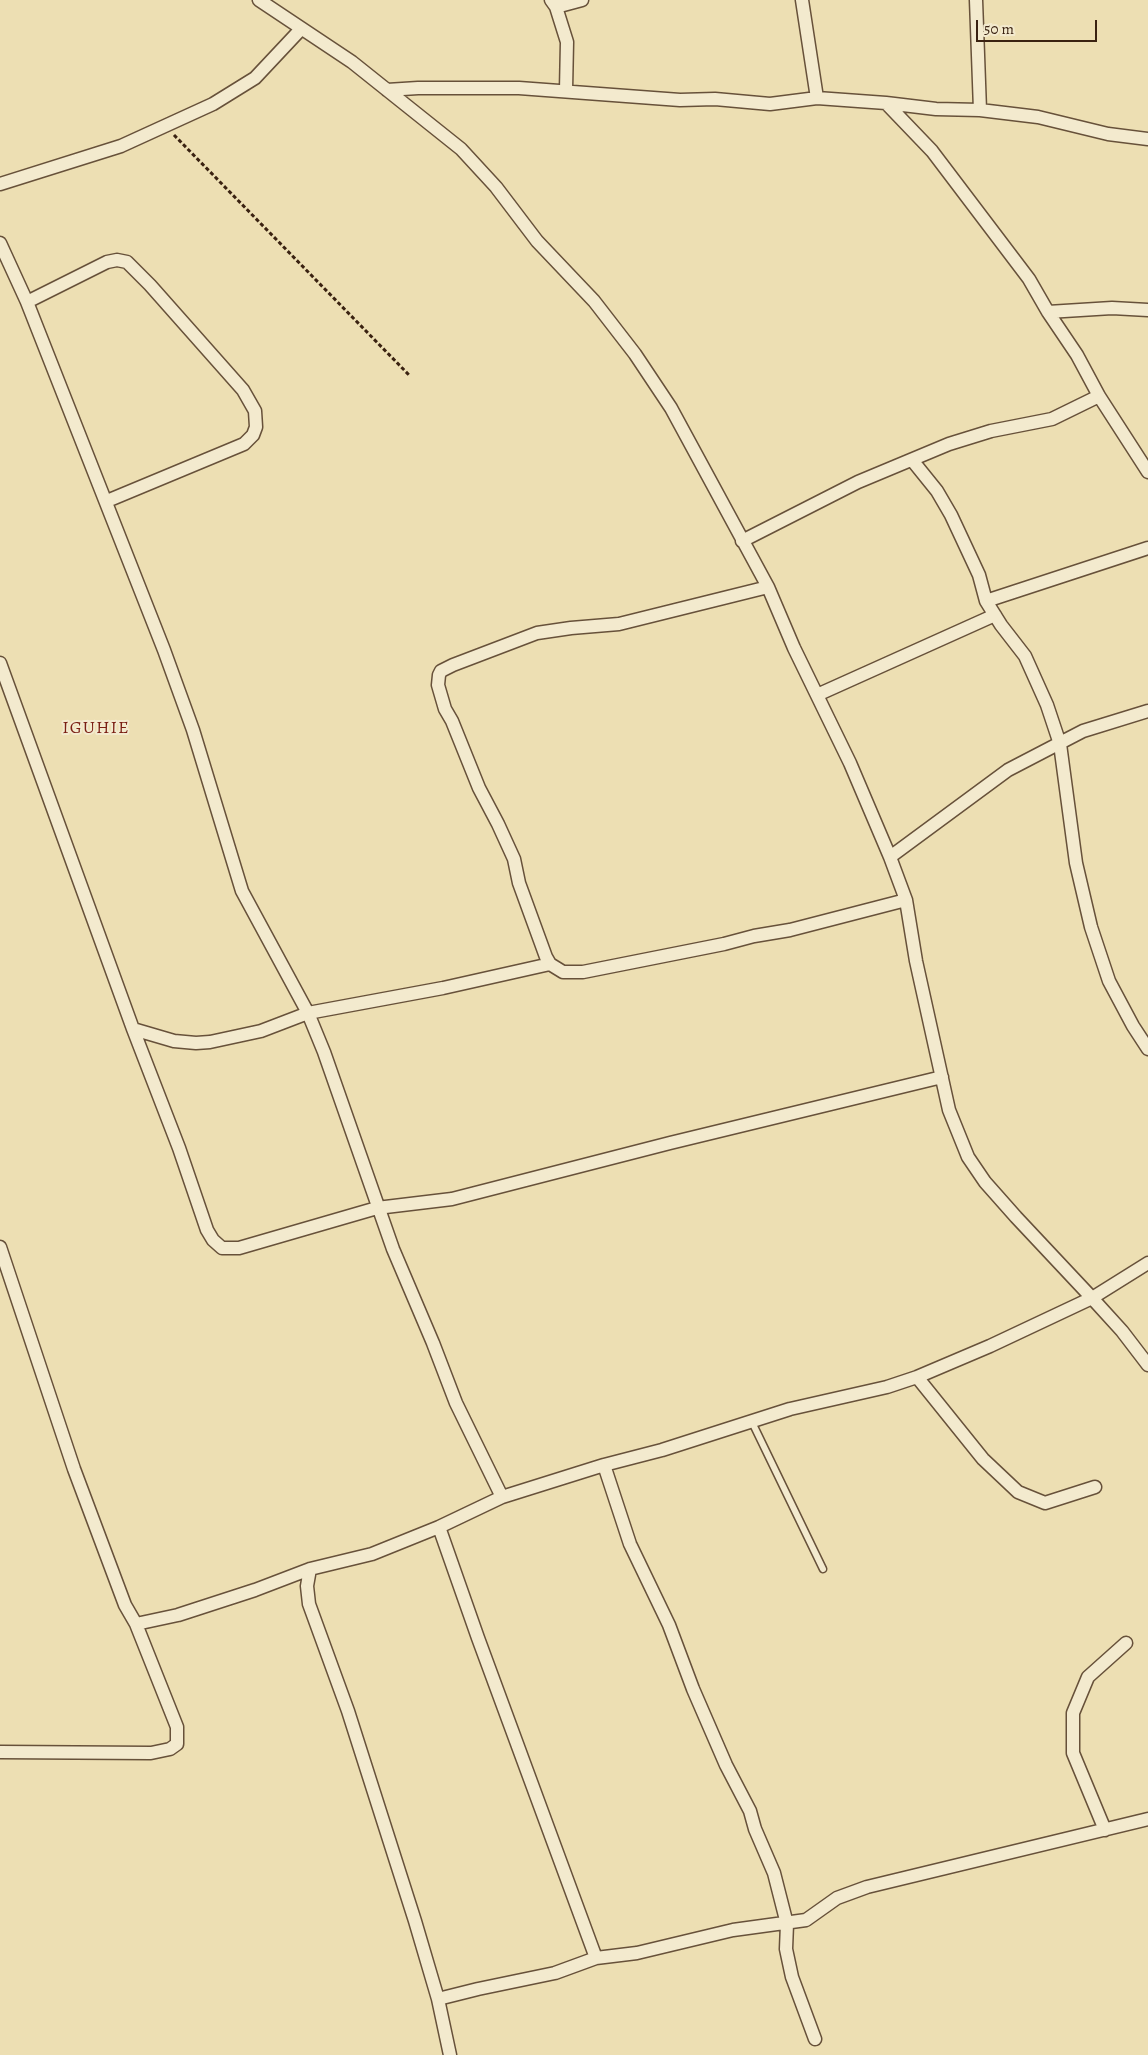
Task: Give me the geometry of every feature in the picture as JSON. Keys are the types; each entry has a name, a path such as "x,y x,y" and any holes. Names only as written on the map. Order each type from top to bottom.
{"street":[{"path":"259,0 352,62 461,149 496,187 537,241 594,301 636,354 671,408 768,587 794,648 850,763 890,857 906,900 916,961 949,1110 968,1156 981,1175 1016,1217 1122,1331 1148,1365"},
{"path":"566,90 567,42 554,4 582,0"},
{"path":"802,0 818,98"},
{"path":"976,0 980,110"},
{"path":"0,184 121,146 213,104 254,78 301,29"},
{"path":"387,90 475,87 566,90 680,100 715,99 770,104 818,98 886,102 936,109 980,110 1038,117 1108,134 1148,139"},
{"path":"886,102 932,151 1029,279 1048,312 1077,355 1099,396 1148,472"},
{"path":"0,243 27,302 107,501 193,730 242,890 308,1013 324,1052 392,1249 433,1343 456,1403 502,1497"},
{"path":"27,302 107,262 118,260 127,262 157,292 243,390 255,411 256,427 253,434 244,444 107,501"},
{"path":"1048,312 1112,308 1148,310"},
{"path":"742,541 858,482 912,460 972,436 1052,419 1099,396"},
{"path":"912,460 937,491 951,514 978,575 986,601 1004,630 1025,656 1047,705 1060,744 1076,863 1091,927 1106,972 1119,1002 1148,1049"},
{"path":"986,601 1148,548"},
{"path":"768,587 619,624 537,633 453,665 442,671 439,675 438,685 445,709 452,721 479,788 514,859 519,883 546,957 550,964 563,972 583,972 790,930 906,900"},
{"path":"817,695 995,615"},
{"path":"0,663 133,1029 179,1148 207,1230 216,1244 226,1249 239,1248 377,1208 452,1199 670,1143 942,1077"},
{"path":"890,857 1008,770 1083,731 1148,711"},
{"path":"133,1029 174,1041 210,1042 260,1031 308,1013 443,988 550,964"},
{"path":"0,1247 74,1469 125,1606 136,1624 177,1727 177,1744 170,1749 151,1753 0,1752"},
{"path":"136,1624 170,1618 255,1590 310,1569 372,1554 440,1527 502,1497 604,1465 662,1450 751,1420 887,1387 917,1377 990,1346 1092,1298 1148,1263"},
{"path":"917,1377 983,1459 1018,1492 1046,1503 1096,1487"},
{"path":"604,1465 630,1544 669,1625 693,1689 719,1749 750,1811 755,1829 774,1873 787,1924 786,1949 792,1977 815,2039"},
{"path":"440,1527 478,1638 596,1958"},
{"path":"310,1569 307,1586 309,1604 348,1710 438,1999 450,2055"},
{"path":"1105,1830 1073,1753 1073,1713 1088,1676 1126,1644"},
{"path":"438,1999 555,1973 596,1958 637,1953 733,1930 806,1920 837,1898 868,1887 1148,1819"}],"lane":[{"path":"751,1420 824,1569"}],"path":[{"path":"165,126 410,376"}],"district":[{"name":"IGUHIE","path":"96,729"}]}
